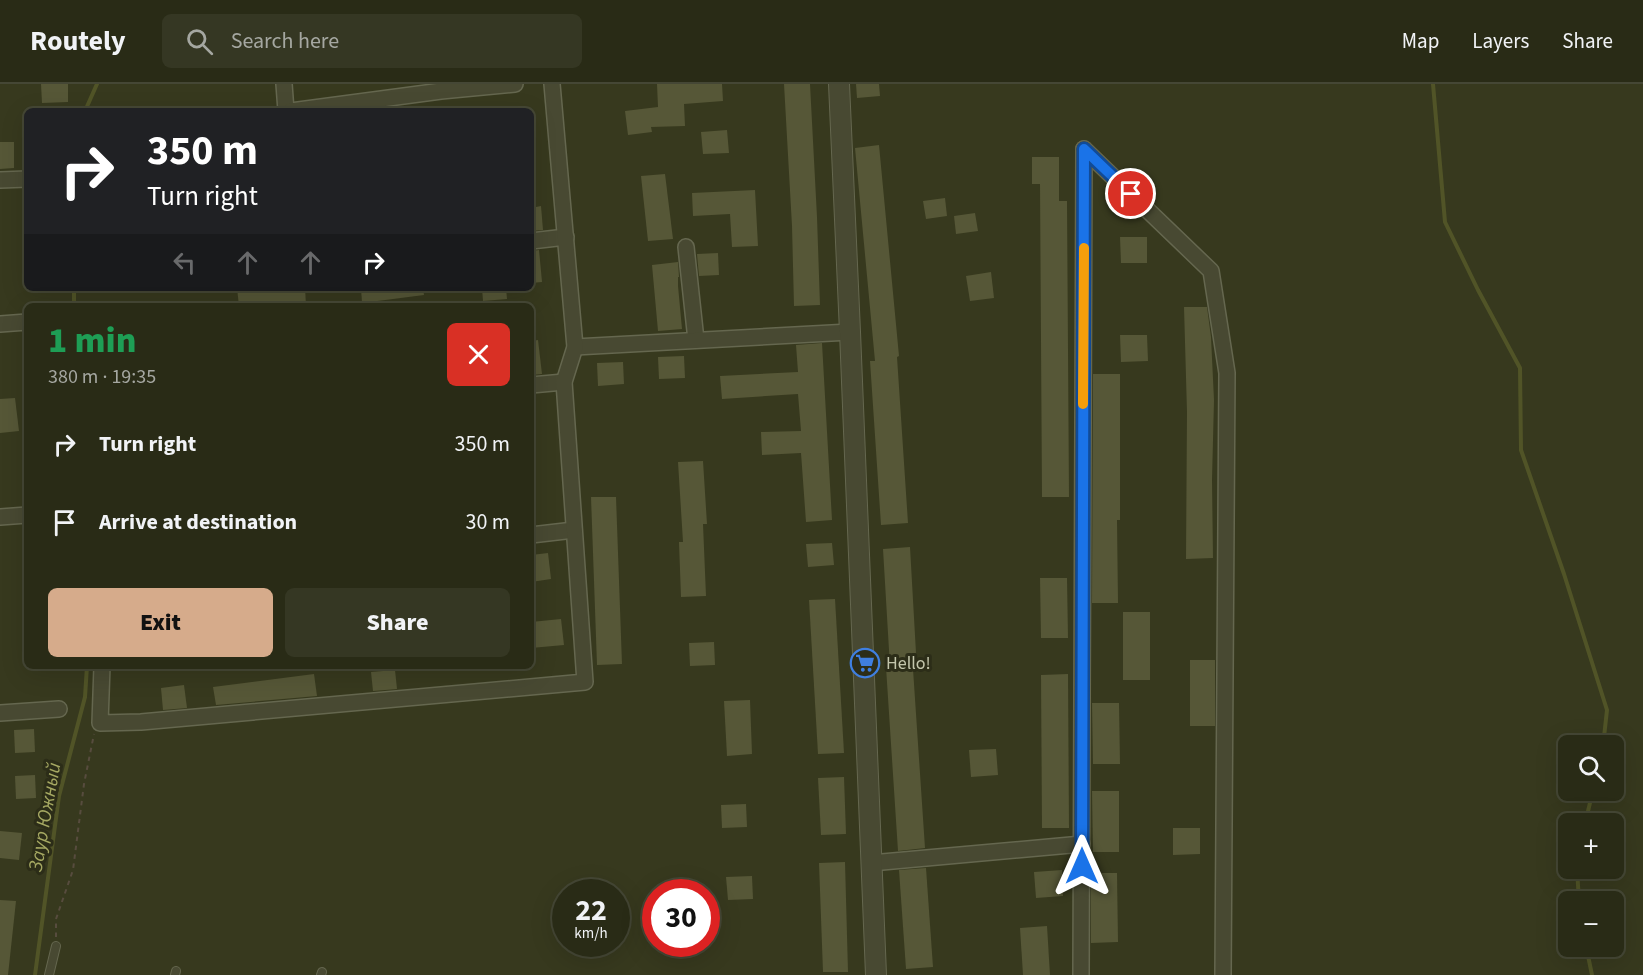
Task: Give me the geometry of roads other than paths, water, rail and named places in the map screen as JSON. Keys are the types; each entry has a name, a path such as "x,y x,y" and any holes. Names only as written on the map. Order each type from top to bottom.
{"street":[{"path":"284,84 286,108"},
{"path":"310,108 440,87 515,84"},
{"path":"102,669 100,723 141,722 585,682 564,382 575,347 552,84"},
{"path":"839,84 876,975"},
{"path":"1081,975 1084,149 1210,271 1212,282 1227,373 1223,975"},
{"path":"0,180 24,179"},
{"path":"534,241 566,237"},
{"path":"686,247 696,340"},
{"path":"0,324 24,322"},
{"path":"575,347 850,332"},
{"path":"534,385 564,382"},
{"path":"0,517 24,515"},
{"path":"534,535 574,530"},
{"path":"0,713 59,709"},
{"path":"871,863 1082,844"}],"lane":[{"path":"49,975 56,946"}],"waterway":[{"name":"Заур Южный","path":"86,108 97,84"},
{"path":"1433,84 1445,222 1520,368 1521,450 1564,574 1607,710 1604,735"},
{"name":"Заур Южный","path":"74,291 74,303"},
{"name":"Заур Южный","path":"35,975 59,796 85,697 87,669"},
{"path":"1588,813 1590,801"},
{"path":"1578,879 1578,891"},
{"path":"1588,957 1592,975"}],"place":[{"name":"Hello!","path":"865,663"}]}
